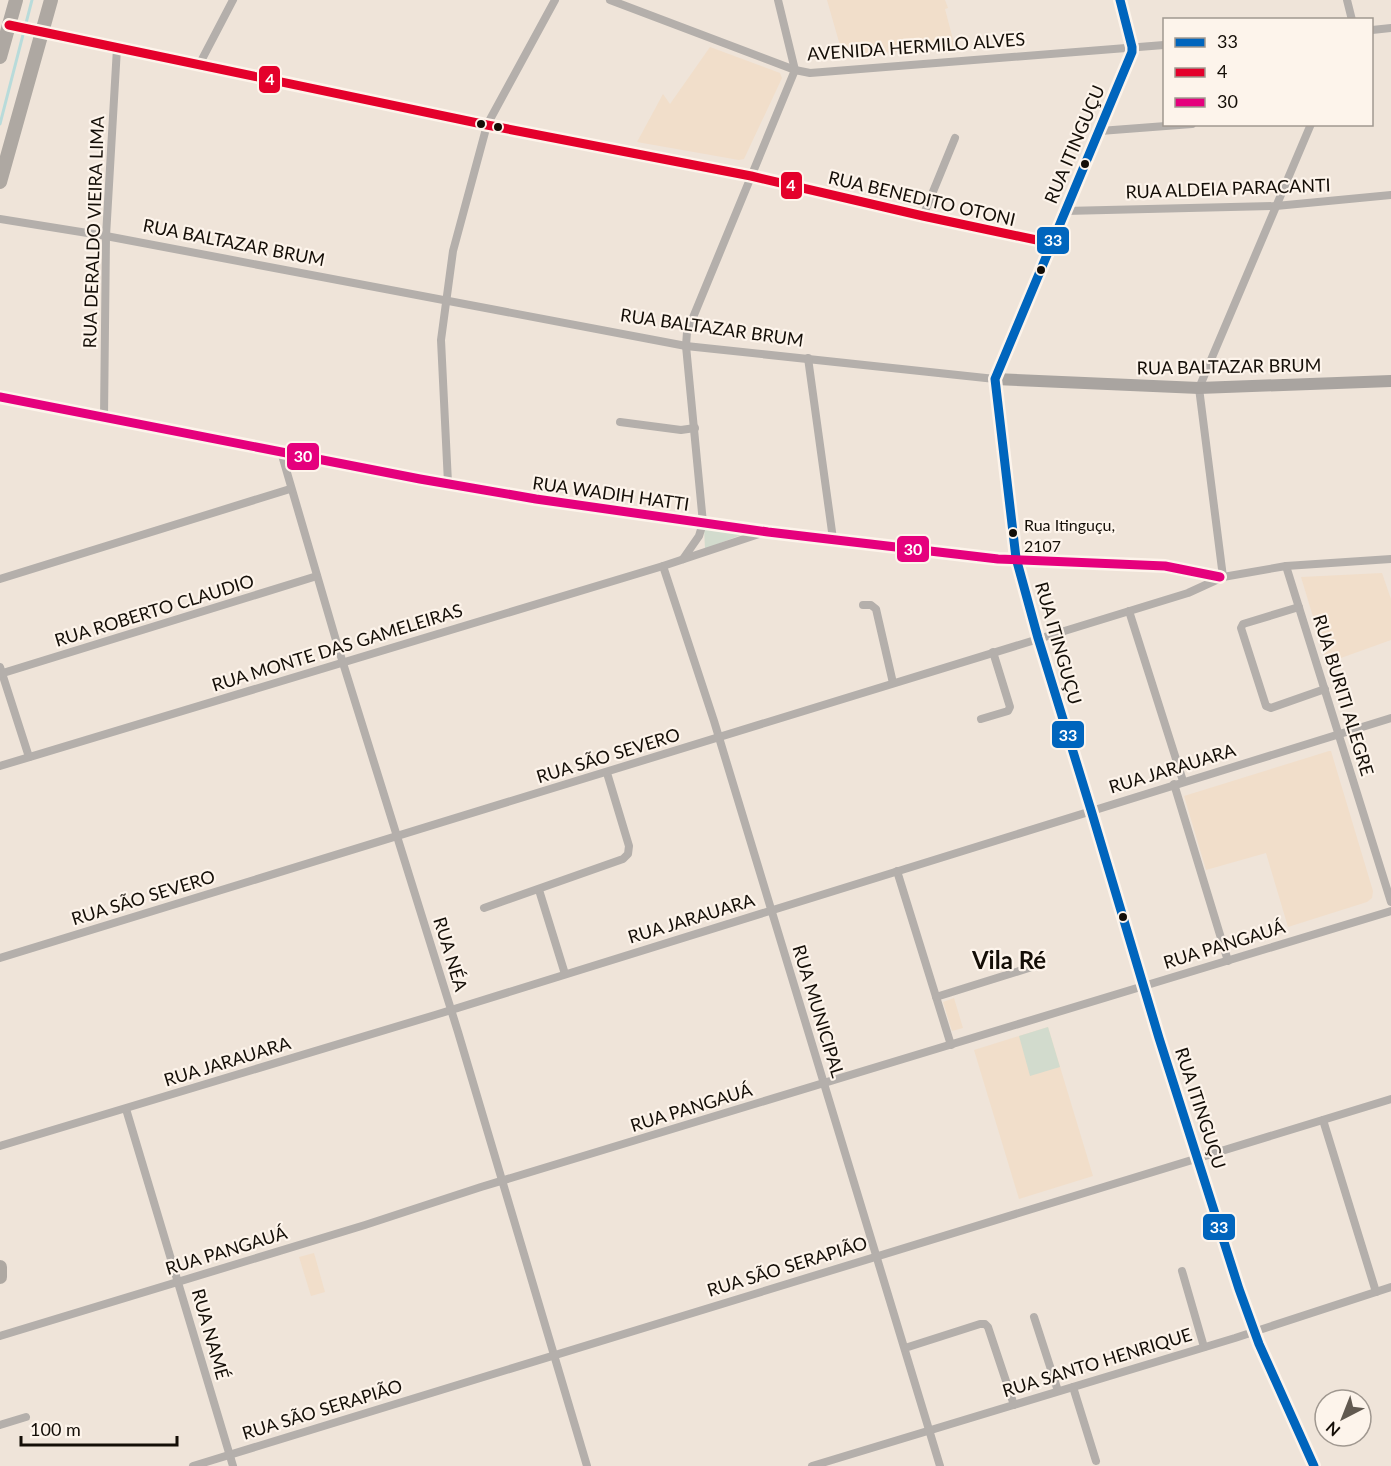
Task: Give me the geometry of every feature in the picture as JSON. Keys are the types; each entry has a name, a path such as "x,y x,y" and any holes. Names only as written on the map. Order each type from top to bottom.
{"main road":[{"path":"0,57 13,26 16,0"},
{"path":"0,182 36,31 51,0"},
{"path":"1120,0 1132,47"},
{"name":"RUA ITINGUÇU","path":"1132,47 1100,131 995,379 1016,558 1038,638 1239,1289 1314,1466"},
{"name":"RUA BALTAZAR BRUM","path":"995,379 1199,388 1391,381"},
{"path":"0,1267 0,1277"}],"street":[{"path":"199,65 233,0"},
{"path":"448,483 441,340 453,251 487,126 555,0"},
{"name":"AVENIDA HERMILO ALVES","path":"610,0 795,70 813,73 1163,45"},
{"path":"683,560 699,536 703,523 686,346 689,326 795,70 778,0"},
{"path":"1347,0 1352,18"},
{"name":"RUA BENEDITO OTONI","path":"13,26 487,126 751,176 1052,243"},
{"path":"1373,30 1391,28"},
{"name":"RUA DERALDO VIEIRA LIMA","path":"104,418 106,236 117,48"},
{"path":"1100,131 1166,126"},
{"path":"1310,126 1199,388 1223,577 1286,566 1391,559"},
{"path":"923,216 955,138"},
{"name":"RUA ALDEIA PARACANTI","path":"1065,211 1276,206 1391,195"},
{"name":"RUA BALTAZAR BRUM","path":"0,219 106,236 686,346 995,379"},
{"path":"808,358 833,539"},
{"name":"RUA WADIH HATTI","path":"0,397 536,499 768,532 998,559 1166,566 1223,577"},
{"path":"620,422 681,430 695,428"},
{"name":"RUA NÉA","path":"281,452 290,489 451,1010 587,1466"},
{"path":"0,579 290,489"},
{"name":"RUA MONTE DAS GAMELEIRAS","path":"0,766 683,560 768,532"},
{"name":"RUA MUNICIPAL","path":"663,566 719,737 940,1466"},
{"name":"RUA BURITI ALEGRE","path":"1286,566 1391,902"},
{"name":"RUA ROBERTO CLAUDIO","path":"1,672 317,576"},
{"name":"RUA SÃO SEVERO","path":"0,958 1188,593 1223,577"},
{"path":"862,605 871,605 876,609 894,683"},
{"path":"1299,607 1241,626 1266,706 1271,708 1325,689"},
{"path":"1129,611 1228,961"},
{"path":"981,719 1008,711 1010,707 993,652"},
{"path":"1,672 29,757"},
{"name":"RUA JARAUARA","path":"0,1146 451,1010 1391,718"},
{"path":"484,908 615,863 628,854 629,846 607,773"},
{"path":"897,871 951,1045"},
{"path":"540,890 565,974"},
{"name":"RUA PANGAUÁ","path":"0,1336 365,1225 501,1181 1391,911"},
{"path":"936,997 1032,967"},
{"name":"RUA SÃO SERAPIÃO","path":"193,1466 1391,1099"},
{"name":"RUA NAMÉ","path":"126,1109 233,1466"},
{"path":"1323,1120 1376,1292"},
{"path":"1182,1271 1204,1347"},
{"name":"RUA SANTO HENRIQUE","path":"812,1466 1204,1347 1391,1287"},
{"path":"1034,1317 1058,1391"},
{"path":"905,1348 985,1324 1014,1405"},
{"path":"1073,1387 1096,1461"},
{"path":"0,1425 26,1417"}],"shaded area":[{"path":"827,0 945,0 948,8 945,9 955,47 843,56"},
{"path":"710,47 780,73 782,78 744,159 637,142 663,94 670,104"},
{"path":"1382,573 1391,599 1391,640 1327,663 1301,577"},
{"path":"1331,751 1373,891 1372,898 1367,902 1288,927 1266,853 1206,870 1184,796"},
{"path":"954,998 963,1028 952,1031 943,1002"},
{"path":"1048,1027 1093,1176 1019,1199 974,1050"},
{"path":"314,1253 325,1292 311,1296 299,1257"}],"green space":[{"path":"704,527 746,533 705,549"},
{"path":"1048,1027 1060,1067 1030,1076 1019,1036"}],"waterway":[{"path":"0,124 32,0"}],"transit line":[{"name":"33","path":"1120,0 1132,52 995,379 1016,558 1159,1038 1239,1289 1259,1344 1314,1466"},
{"name":"4","path":"9,25 487,125 751,176 1051,243"},
{"name":"30","path":"0,397 420,479 536,499 768,532 998,559 1165,566 1220,577"}],"place":[{"name":"Rua Itinguçu, 2107","path":"1013,533"}],"district":[{"name":"Vila Ré","path":"1009,959"}]}
